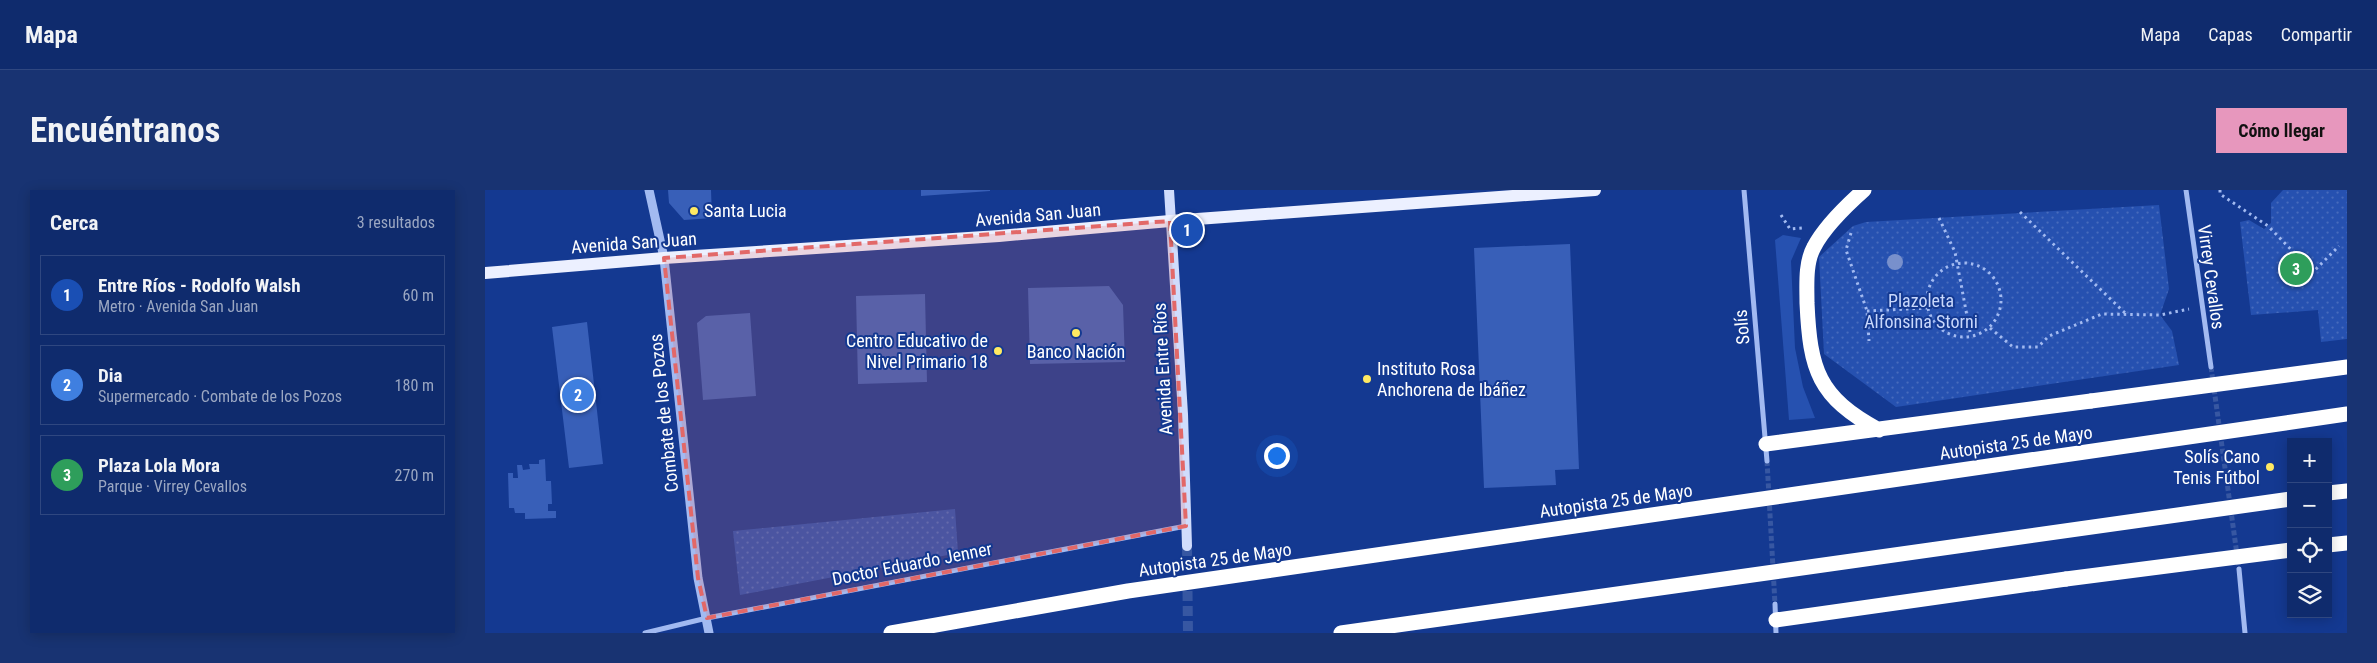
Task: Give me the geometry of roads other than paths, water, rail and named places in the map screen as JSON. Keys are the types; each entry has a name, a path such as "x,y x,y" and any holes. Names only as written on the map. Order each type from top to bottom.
{"highway":[{"path":"1864,190 1828,227 1813,248 1807,280 1809,343 1820,376 1840,406 1879,430"},
{"path":"1766,444 2347,367"},
{"name":"Autopista 25 de Mayo","path":"891,633 1128,591 2347,414"},
{"path":"2332,493 2347,491"},
{"path":"1341,633 2287,500"},
{"path":"2332,544 2347,542"},
{"path":"1776,627 2066,579 2287,551"}],"main road":[{"name":"Avenida Entre Ríos","path":"1169,190 1183,414 1187,546"},
{"name":"Avenida San Juan","path":"485,272 999,236 1170,221 1595,190"}],"street":[{"name":"Combate de los Pozos","path":"649,190 664,258 698,578 709,633"},
{"name":"Solís","path":"1745,190 1767,461"},
{"name":"Virrey Cevallos","path":"2186,190 2211,367"},
{"name":"Doctor Eduardo Jenner","path":"645,633 707,618 1186,526"},
{"path":"2239,569 2245,633"},
{"path":"1775,604 1776,627"}],"tunnel":[{"path":"2211,367 2239,569"},
{"path":"1767,461 1775,604"},
{"path":"1187,546 1188,633"}],"place":[{"name":"Santa Lucia","path":"694,211"},
{"name":"Entre Ríos - Rodolfo Walsh","path":"1187,230"},
{"name":"Plaza Lola Mora","path":"2296,269"},
{"name":"Banco Nación","path":"1076,333"},
{"name":"Centro Educativo de Nivel Primario 18","path":"998,351"},
{"name":"Instituto Rosa Anchorena de Ibáñez","path":"1367,379"},
{"name":"Dia","path":"578,395"},
{"name":"Solís Cano Tenis Fútbol","path":"2270,467"}],"park label":[{"name":"Plazoleta Alfonsina Storni","path":"1921,311"}]}
